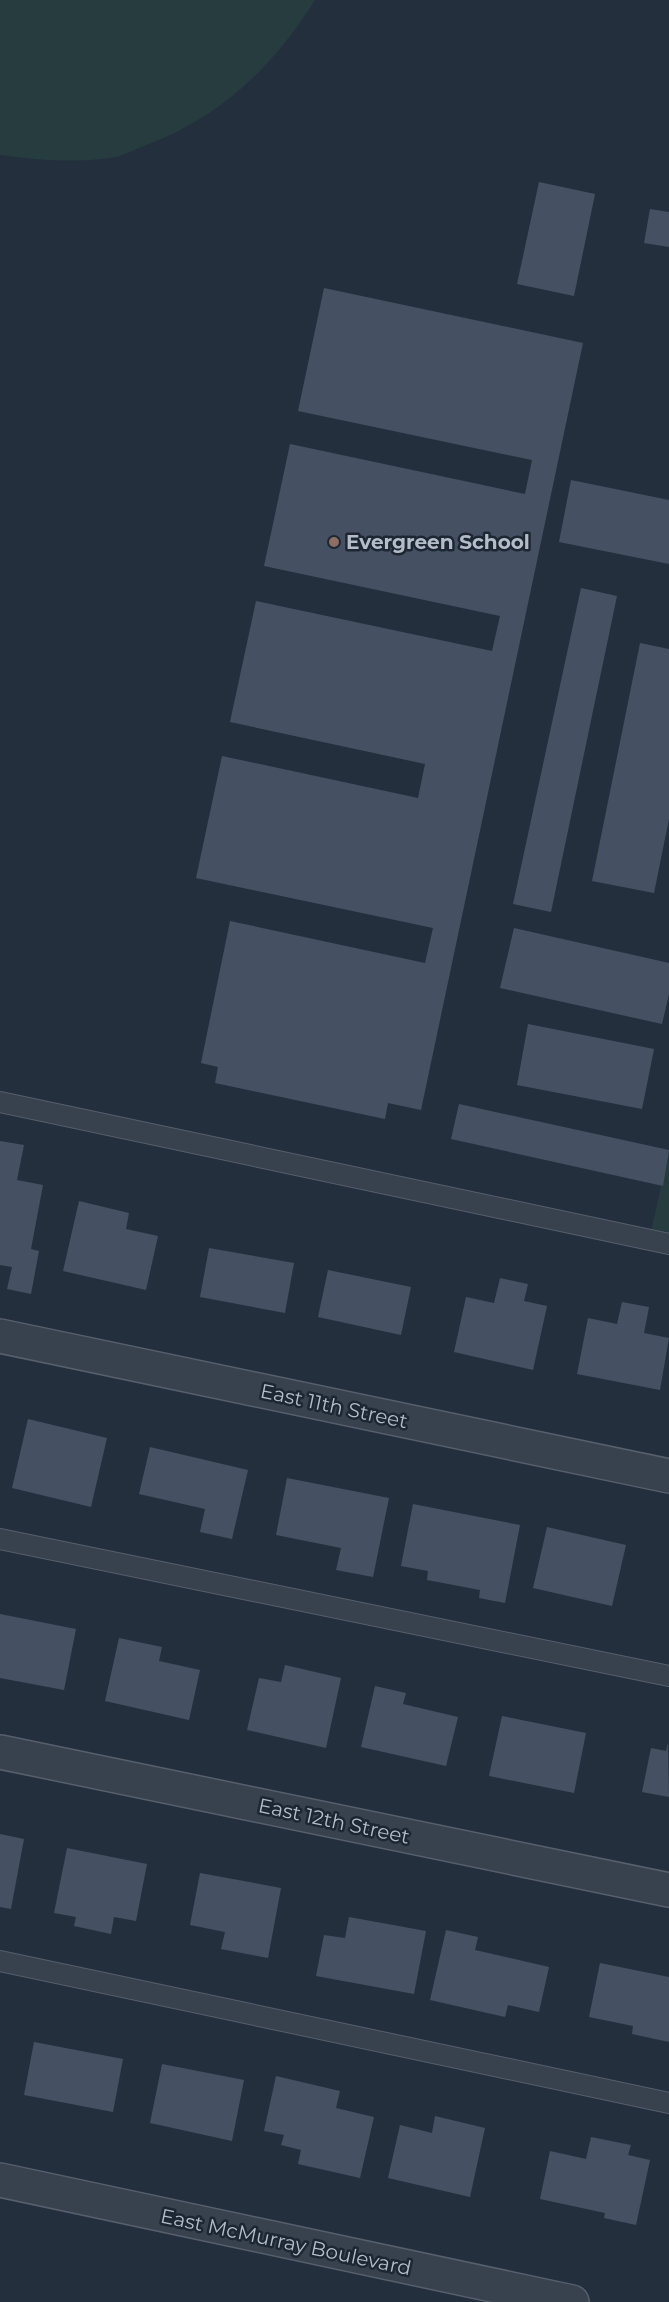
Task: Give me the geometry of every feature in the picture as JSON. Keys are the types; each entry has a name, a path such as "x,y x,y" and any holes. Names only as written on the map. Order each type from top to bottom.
{"street":[{"name":"East 11th Street","path":"0,1336 669,1476"},
{"name":"East 12th Street","path":"0,1752 669,1890"},
{"name":"East McMurray Boulevard","path":"0,2180 506,2296 572,2302"}],"lane":[{"path":"0,1102 669,1244"},
{"path":"0,1539 669,1677"},
{"path":"0,1961 669,2103"}],"green space":[{"path":"0,0 315,0 281,48 262,69 242,88 197,121 118,156 68,161 0,155"},
{"path":"669,1150 669,1249 648,1245"}],"building":[{"path":"539,182 595,194 574,296 517,284"},
{"path":"650,209 669,212 669,247 644,243"},
{"path":"324,288 583,343 421,1110 388,1103 385,1119 215,1083 218,1067 201,1063 230,921 425,963 433,928 196,878 222,756 418,798 425,764 230,722 256,601 492,651 500,616 264,566 290,444 525,494 532,460 298,411"},
{"path":"571,480 669,500 669,564 559,542"},
{"path":"581,588 617,596 551,912 513,904"},
{"path":"640,643 669,649 669,819 654,893 592,881"},
{"path":"514,928 669,963 669,994 662,1024 500,988"},
{"path":"528,1024 654,1049 642,1109 517,1085"},
{"path":"459,1104 669,1150 663,1186 451,1139"},
{"path":"0,1141 24,1145 17,1180 43,1185 31,1249 39,1251 31,1294 7,1289 12,1267 0,1265"},
{"path":"79,1201 129,1213 126,1229 158,1236 146,1290 63,1271"},
{"path":"209,1248 294,1263 285,1313 200,1297"},
{"path":"328,1270 411,1287 401,1335 318,1317"},
{"path":"500,1278 528,1284 524,1301 547,1306 533,1370 454,1352 466,1297 494,1303"},
{"path":"622,1302 649,1307 644,1333 669,1338 660,1390 577,1374 588,1318 617,1324"},
{"path":"28,1419 107,1438 91,1507 12,1488"},
{"path":"150,1447 248,1470 232,1539 200,1532 205,1509 139,1494"},
{"path":"287,1478 389,1498 373,1577 336,1570 341,1548 276,1535"},
{"path":"413,1504 520,1525 505,1603 479,1598 480,1590 427,1580 428,1571 401,1566"},
{"path":"547,1527 626,1545 612,1606 533,1588"},
{"path":"0,1614 76,1629 64,1690 0,1678"},
{"path":"119,1638 162,1647 159,1661 200,1670 189,1720 105,1701"},
{"path":"285,1665 341,1678 326,1748 247,1730 259,1678 281,1682"},
{"path":"375,1686 406,1693 403,1704 458,1717 446,1766 361,1747"},
{"path":"502,1716 586,1733 574,1793 489,1776"},
{"path":"668,1743 669,1797 642,1792 651,1748 666,1751"},
{"path":"0,1834 24,1839 11,1909 0,1907"},
{"path":"67,1848 147,1864 136,1921 114,1917 111,1934 74,1926 76,1917 54,1913"},
{"path":"200,1873 281,1888 268,1958 221,1949 225,1932 190,1925"},
{"path":"349,1917 426,1931 414,1994 316,1976 324,1935 345,1938"},
{"path":"446,1930 478,1937 475,1950 549,1967 539,2012 508,2005 505,2017 430,2000"},
{"path":"600,1963 669,1977 669,2042 632,2034 633,2026 589,2017"},
{"path":"34,2042 123,2059 113,2112 24,2095"},
{"path":"162,2064 244,2080 232,2141 150,2123"},
{"path":"276,2076 340,2091 336,2108 374,2117 360,2178 298,2164 301,2150 281,2145 284,2135 264,2131"},
{"path":"435,2116 485,2128 470,2197 388,2178 400,2125 432,2133"},
{"path":"591,2137 631,2145 628,2155 650,2160 636,2225 604,2218 605,2213 540,2199 550,2151 586,2159"}],"place":[{"name":"Evergreen School","path":"334,542"}]}
